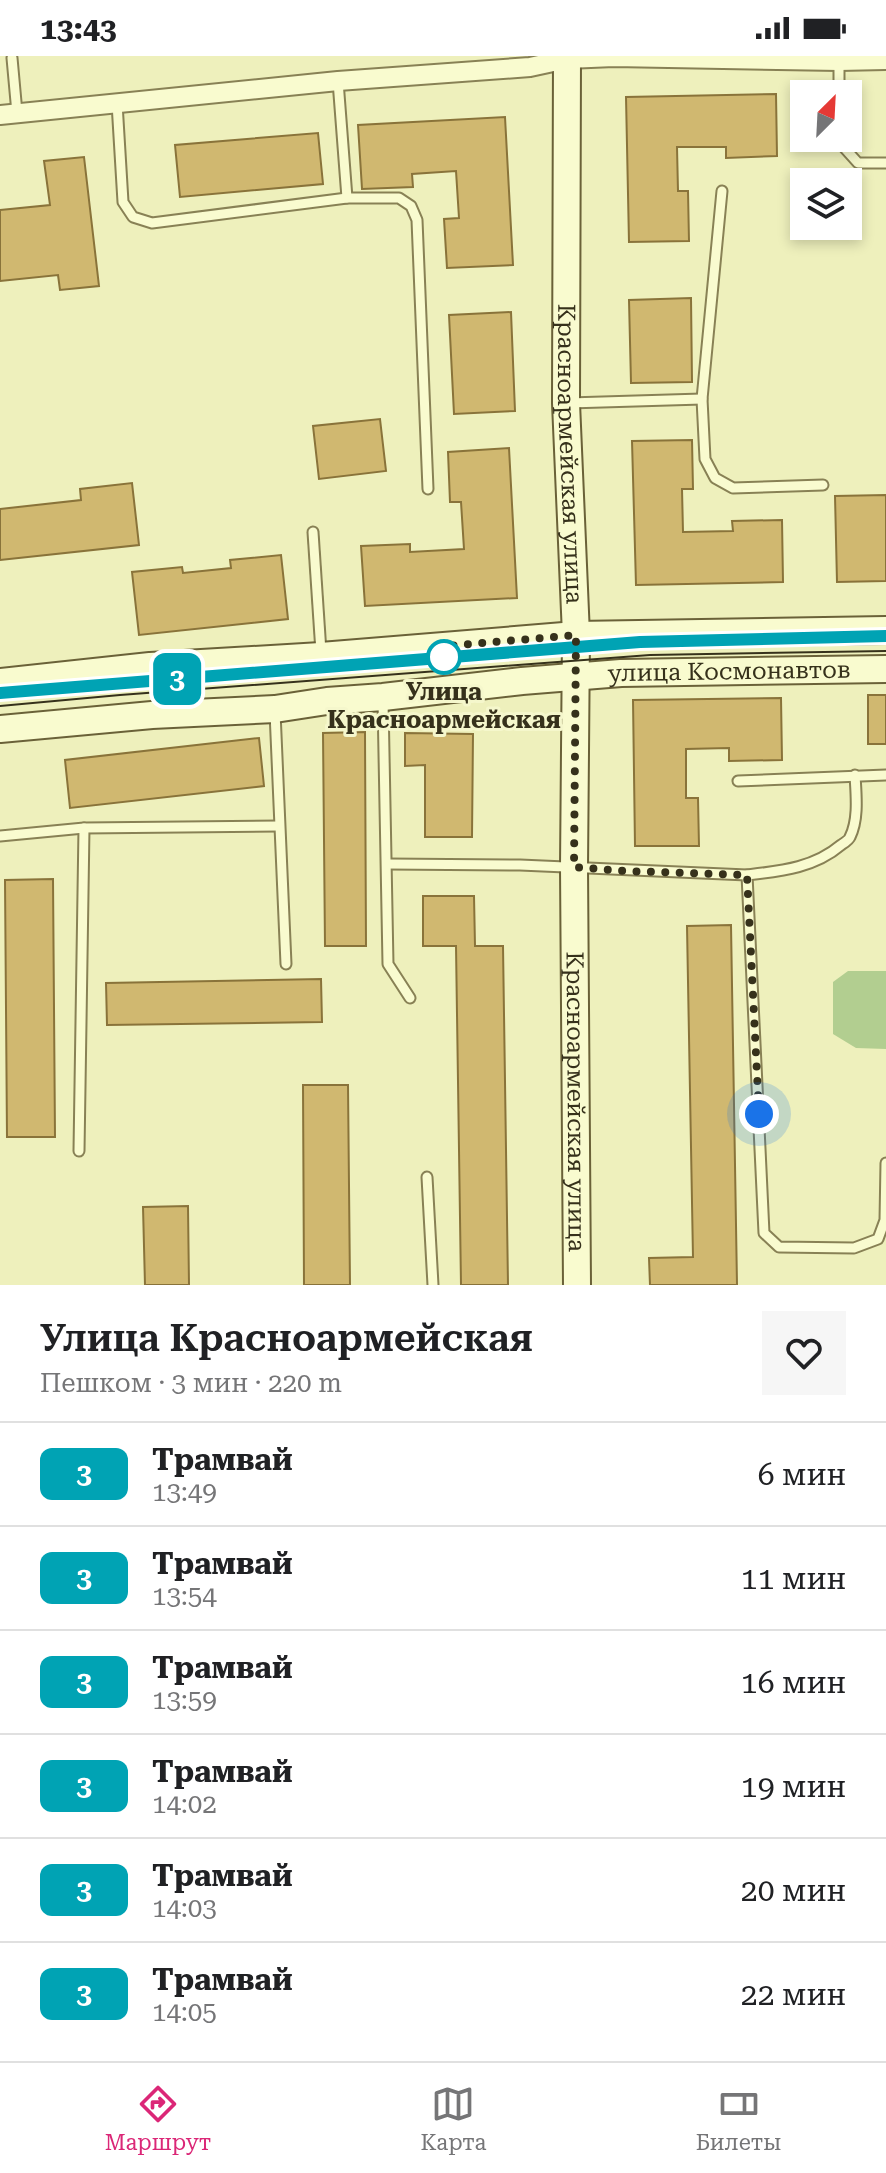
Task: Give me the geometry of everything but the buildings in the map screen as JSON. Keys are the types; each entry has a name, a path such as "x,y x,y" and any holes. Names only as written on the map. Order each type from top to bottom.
{"main road":[{"name":"Красноармейская улица","path":"567,58 566,403 577,677 574,867 577,1285"},
{"name":"улица Космонавтов","path":"0,682 150,666 321,656 576,635 886,630"},
{"name":"улица Космонавтов","path":"0,729 152,715 275,709 327,701 577,677 637,673 886,669"}],"street":[{"path":"9,114 338,81 530,67 567,58 886,60"}],"lane":[{"path":"9,114 12,58"},
{"path":"839,61 839,80"},
{"path":"338,81 347,198"},
{"path":"117,103 123,202 133,217 152,223 347,198 399,198 411,206 417,220 428,489"},
{"path":"848,152 858,163 886,163"},
{"path":"722,191 702,399 705,459 715,478 733,488 823,485"},
{"path":"566,403 702,399"},
{"path":"313,532 321,656"},
{"path":"383,697 388,964 410,998"},
{"path":"275,709 286,964"},
{"path":"387,864 574,867 747,875 782,871 812,864 831,854 850,838 856,812 855,775"},
{"path":"738,781 886,775"},
{"path":"0,836 84,828 279,826"},
{"path":"79,1151 84,828"},
{"path":"747,875 764,1233 779,1247 854,1248 878,1239 885,1220 886,1163"},
{"path":"427,1177 433,1285"}],"green space":[{"path":"848,971 886,971 886,1049 856,1048 833,1034 833,982"}],"tram line":[{"path":"0,693 640,642 886,636"},
{"name":"3","path":"0,693 640,642 886,636"},
{"path":"0,706 650,655 886,651"}],"place":[{"name":"Улица Красноармейская","path":"444,657"}],"route":[{"path":"444,657 437,647 576,635 574,867 747,875 759,1114"}]}
